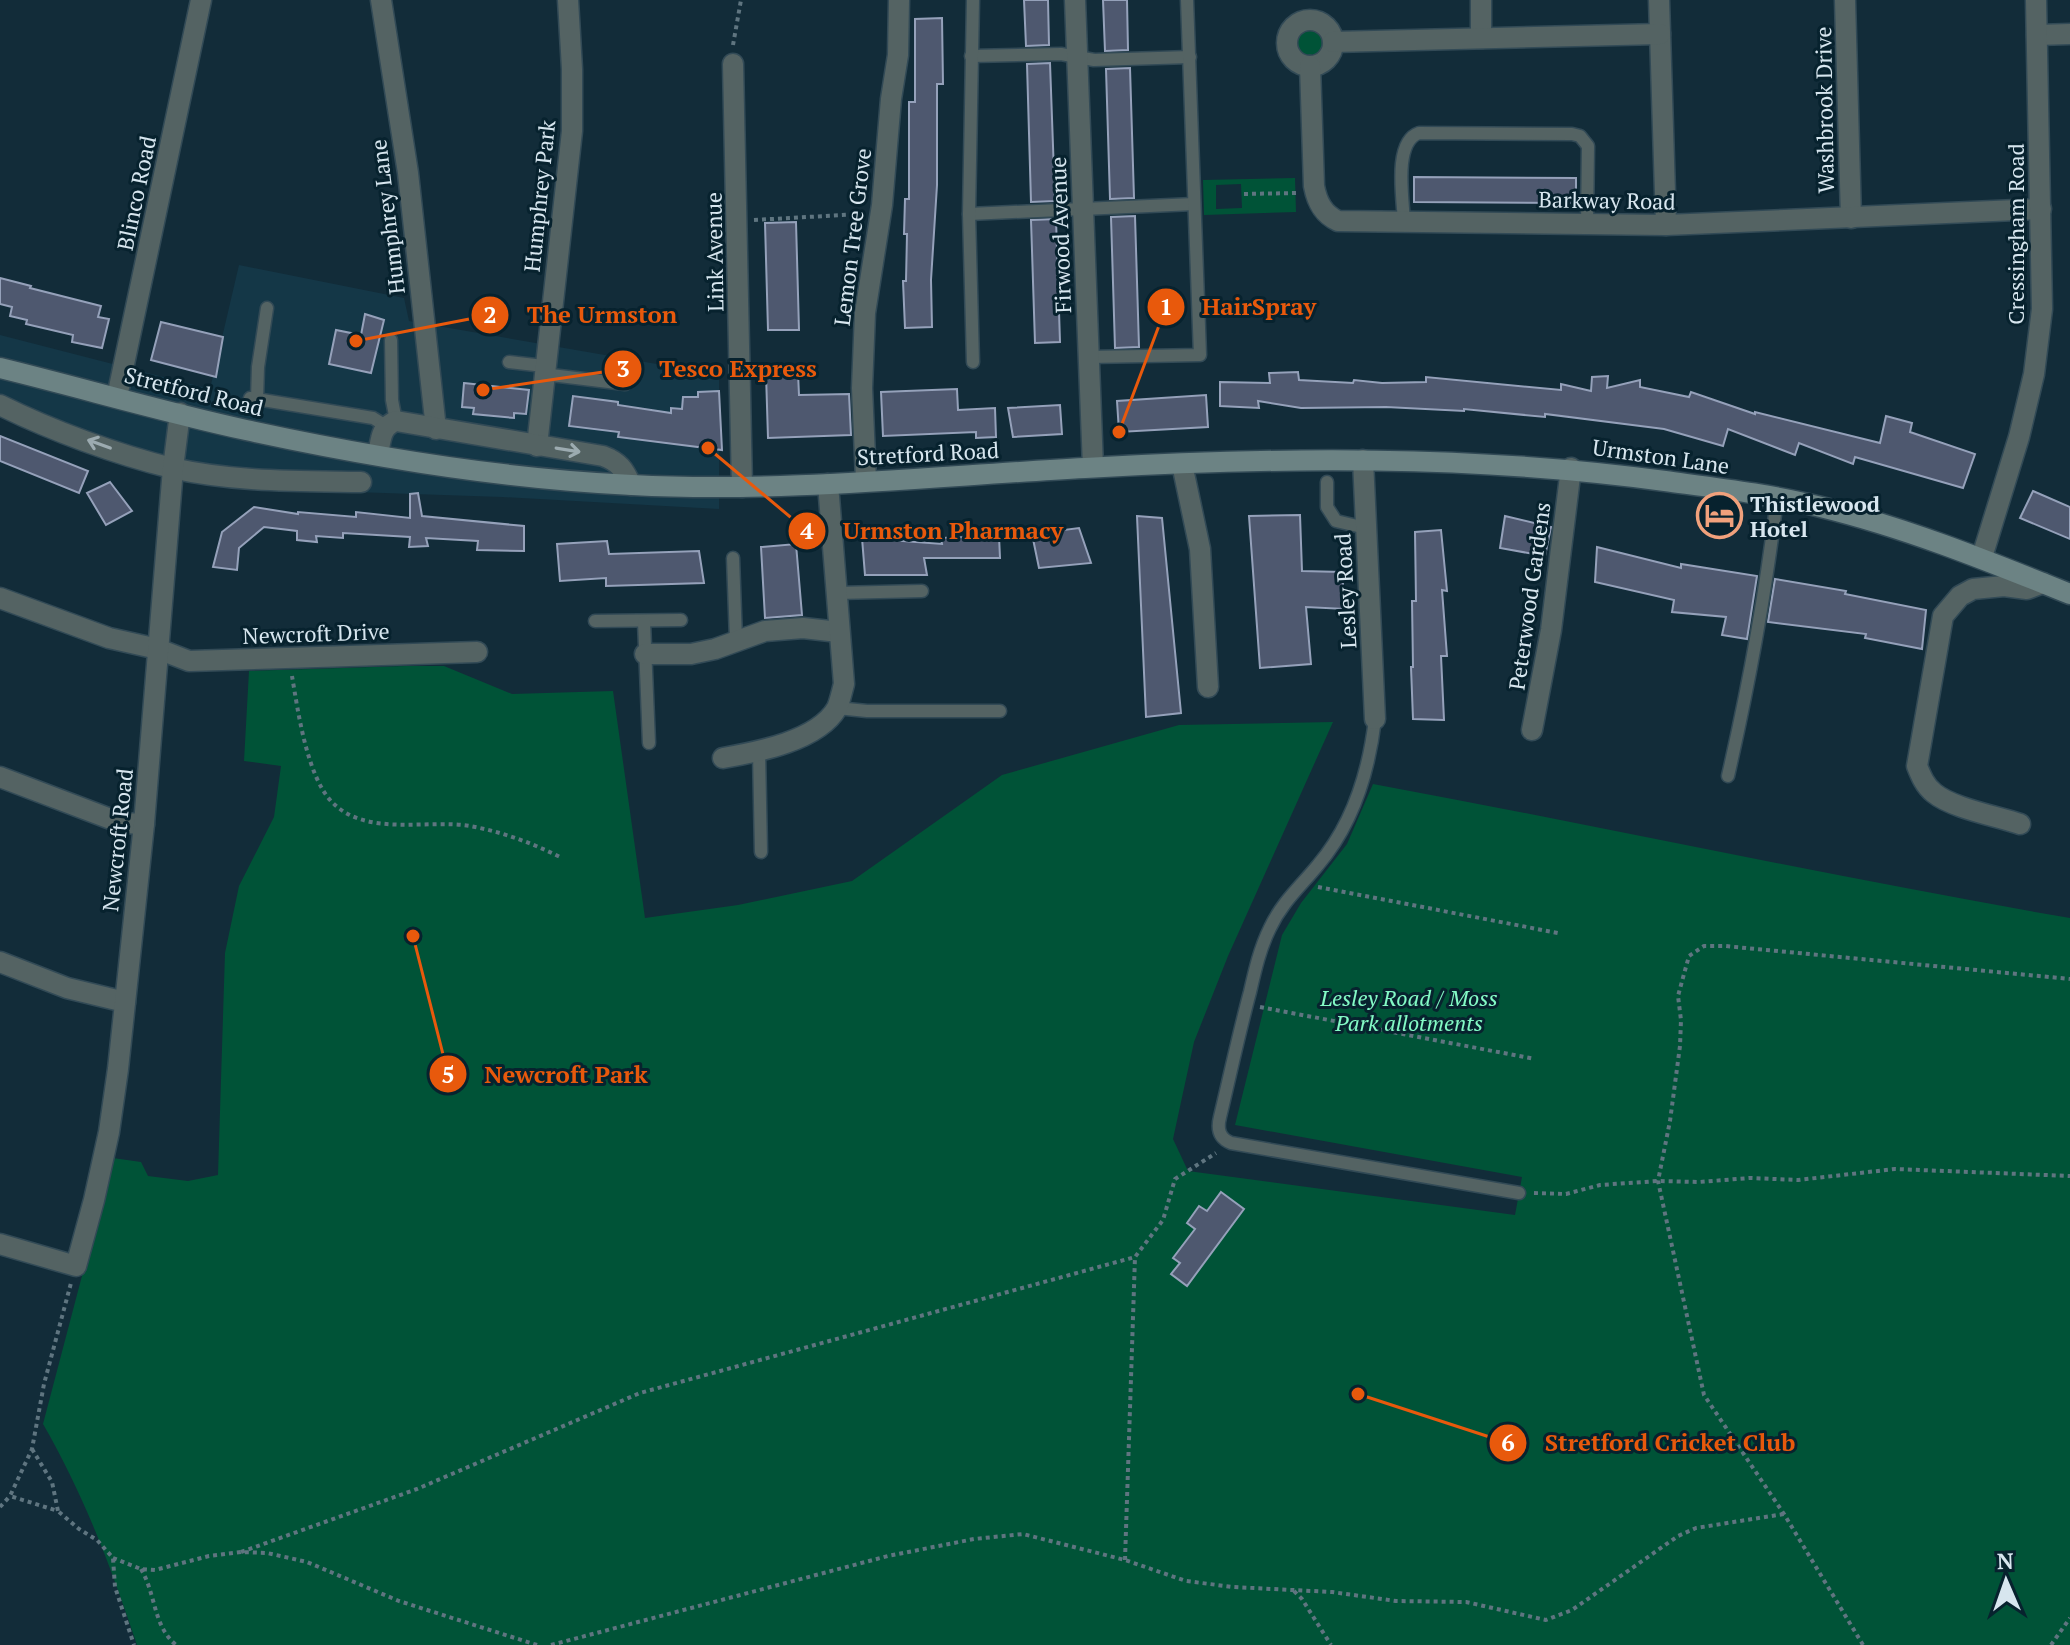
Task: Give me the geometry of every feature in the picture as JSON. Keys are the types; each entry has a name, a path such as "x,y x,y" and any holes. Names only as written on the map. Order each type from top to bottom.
{"main road":[{"name":"Stretford Road","path":"0,368 244,430 378,455 408,467 464,469 631,485 742,487 828,484 1093,467 1228,463"},
{"name":"Urmston Lane","path":"1228,463 1363,460 1571,468 1777,498 1877,522 1982,557 2070,594"}],"street":[{"name":"Blinco Road","path":"117,397 201,0"},
{"name":"Humphrey Lane","path":"381,0 408,173 436,429"},
{"name":"Humphrey Park","path":"537,446 572,131 568,0"},
{"name":"Lemon Tree Grove","path":"866,480 862,388 865,313 882,205 898,55 899,0"},
{"name":"Firwood Avenue","path":"1075,0 1093,467"},
{"path":"1481,0 1481,38"},
{"path":"1659,0 1666,225"},
{"name":"Washbrook Drive","path":"1845,0 1851,218"},
{"name":"Cressingham Road","path":"1982,557 2019,437 2034,374 2042,309 2036,0"},
{"path":"1307,10 1328,28 1333,42 1329,56 1310,66 1295,61 1290,55 1287,39 1307,10"},
{"path":"1333,42 1660,34"},
{"path":"2037,35 2070,34"},
{"name":"Link Avenue","path":"733,64 742,487"},
{"path":"1310,66 1315,191"},
{"name":"Barkway Road","path":"1315,191 1325,213 1338,221 1666,225 2041,209"},
{"path":"0,405 114,450 173,468 277,480 361,482"},
{"name":"Newcroft Road","path":"76,1266 109,1132 125,1002 180,413"},
{"path":"378,455 382,432 391,424 436,429 603,456 623,468 631,485"},
{"name":"Lesley Road","path":"1363,460 1375,719"},
{"path":"1182,464 1200,549 1208,687"},
{"name":"Peterwood Gardens","path":"1532,730 1551,630 1571,468"},
{"path":"723,758 759,752 801,737 820,725 837,708 844,684 828,484"},
{"path":"2020,824 1935,794 1923,781 1917,766 1943,616 1960,596 1973,589 2004,586 2027,589 2043,583"},
{"name":"Newcroft Drive","path":"0,598 109,638 158,649 189,661 477,652"},
{"path":"645,654 691,654 765,631 803,628 839,632"},
{"path":"0,777 108,818 144,824"},
{"path":"0,962 67,988 125,1002"},
{"path":"0,1244 76,1266"}],"lane":[{"path":"973,0 969,214 973,362"},
{"path":"1089,357 1200,355 1187,0"},
{"path":"971,56 1061,54 1094,60 1190,57"},
{"path":"1404,222 1402,155 1411,136 1419,133 1557,134 1580,136 1588,146 1587,224"},
{"path":"969,214 1194,204"},
{"path":"267,308 253,399 373,418 391,424 391,340"},
{"path":"509,362 625,384"},
{"path":"1327,482 1327,507 1336,521 1366,528"},
{"path":"1728,776 1758,633 1777,498"},
{"path":"733,558 736,640"},
{"path":"837,593 922,591"},
{"path":"595,621 681,620"},
{"path":"644,622 649,743"},
{"path":"837,708 867,711 1000,711"},
{"path":"1375,719 1371,754 1358,796 1343,829 1319,865 1283,905 1269,929 1246,1004 1218,1125 1224,1140 1231,1143 1519,1193"},
{"path":"759,752 761,852"}],"path":[{"path":"733,64 741,0"},
{"path":"1244,194 1315,191"},
{"path":"738,220 863,214"},
{"path":"289,658 306,749 332,803 351,815 373,823 442,823 521,838 562,858"},
{"path":"1300,883 1558,933"},
{"path":"1863,1645 1784,1514 1704,1395 1658,1181 1680,1046 1678,996 1689,956 1704,946 2070,979"},
{"path":"1246,1004 1535,1059"},
{"path":"1125,1560 1135,1257 1163,1220 1175,1179 1231,1143"},
{"path":"1519,1193 1566,1194 1600,1185 1658,1181 1798,1180 1895,1169 2070,1176"},
{"path":"241,1552 417,1489 640,1393 1135,1257"},
{"path":"0,1507 10,1496 32,1449 44,1384 76,1266"},
{"path":"32,1449 52,1482 58,1511"},
{"path":"10,1496 58,1511 97,1540 113,1558 141,1569 169,1568 209,1556 267,1553 307,1562 399,1601 537,1645"},
{"path":"551,1645 888,1556 974,1539 1023,1534 1125,1560 1186,1581 1371,1596 1396,1601 1466,1602 1546,1620 1572,1610 1678,1536 1696,1528 1784,1514"},
{"path":"113,1558 115,1587 134,1645"},
{"path":"141,1569 149,1583 159,1623 176,1645"},
{"path":"1291,1589 1302,1599 1331,1645"},
{"path":"2051,1645 2070,1618"}],"shaded area":[{"path":"239,265 404,298 409,321 674,367 719,368 719,509 267,489 121,465 0,416 0,335 210,389"}],"green space":[{"path":"1310,29 1319,33 1323,42 1319,51 1310,55 1301,51 1297,42 1301,33"},
{"path":"1295,178 1296,212 1204,215 1203,180","holes":["1241,184 1242,208 1216,209 1216,185"]},
{"name":"Lesley Road / Moss Park allotments","path":"444,666 512,694 613,691 645,918 738,905 852,881 1002,775 1179,725 1333,722 1228,956 1194,1042 1173,1139 1188,1171 1515,1215 1522,1177 1235,1125 1282,935 1301,903 1347,844 1373,784 2070,918 2070,1645 137,1645 96,1532 43,1424 113,1158 141,1162 148,1176 188,1181 218,1175 225,953 239,886 274,817 281,766 244,761 249,671"}],"building":[{"path":"1024,0 1048,0 1049,45 1026,46"},
{"path":"1103,0 1127,0 1128,50 1105,51"},
{"path":"942,18 943,84 937,84 932,327 905,328 905,199 909,199 909,102 915,102 915,19"},
{"path":"1050,63 1055,201 1031,202 1027,64"},
{"path":"1130,68 1134,198 1110,199 1106,69"},
{"path":"1414,177 1576,178 1576,203 1414,202"},
{"path":"1135,216 1139,347 1115,348 1111,217"},
{"path":"1056,219 1060,342 1035,343 1031,220"},
{"path":"796,222 799,330 768,330 765,223"},
{"path":"0,278 101,306 98,317 109,319 102,348 72,342 73,335 26,324 27,320 10,316 12,307 0,304"},
{"path":"365,314 384,320 371,373 329,364 336,330 361,335"},
{"path":"161,322 223,337 216,377 151,360"},
{"path":"1298,372 1299,380 1426,382 1426,377 1561,390 1561,384 1591,391 1592,377 1608,376 1607,388 1640,380 1640,387 1689,397 1691,392 1755,414 1880,443 1886,416 1912,423 1910,432 1975,454 1963,488 1855,457 1853,464 1799,443 1795,455 1728,429 1723,446 1664,429 1545,414 1545,417 1464,409 1386,407 1301,408 1258,401 1259,408 1220,406 1220,382 1270,383 1269,373"},
{"path":"798,373 799,395 849,394 851,435 768,438 766,374"},
{"path":"464,383 529,390 526,414 514,413 514,418 473,414 474,408 462,407"},
{"path":"957,389 958,410 995,408 996,437 976,438 976,432 883,436 881,392"},
{"path":"719,391 722,450 618,437 619,432 569,426 573,396 671,413 671,408 682,409 683,397 698,397 698,392"},
{"path":"1206,395 1208,427 1119,432 1117,401"},
{"path":"1060,405 1062,434 1013,437 1008,408"},
{"path":"0,436 88,471 79,493 0,461"},
{"path":"110,482 132,511 106,525 87,493"},
{"path":"2033,491 2070,507 2070,539 2020,518"},
{"path":"418,493 422,516 524,526 524,551 477,550 478,541 426,538 428,546 409,547 410,537 343,533 343,538 316,536 317,542 297,540 297,531 264,527 239,548 237,570 213,567 222,532 254,507 298,514 356,517 356,512 410,518 410,494"},
{"path":"1300,515 1302,571 1342,572 1345,609 1306,607 1311,664 1260,668 1249,516"},
{"path":"1137,516 1162,518 1181,713 1146,717"},
{"path":"1505,516 1551,527 1545,556 1500,548"},
{"path":"1079,528 1091,563 1039,568 1032,534"},
{"path":"1441,530 1447,591 1442,590 1447,656 1441,656 1444,720 1413,719 1411,667 1412,601 1416,601 1415,532"},
{"path":"999,536 1000,558 924,558 927,575 865,575 862,538 942,544 941,538"},
{"path":"607,541 609,554 699,551 704,583 606,586 606,578 560,581 557,544"},
{"path":"796,544 802,615 765,618 761,547"},
{"path":"1597,547 1681,568 1681,564 1757,576 1747,639 1722,635 1726,617 1672,612 1674,600 1595,582"},
{"path":"1775,579 1846,591 1845,594 1926,610 1922,649 1865,638 1866,634 1768,622"},
{"path":"1221,1192 1244,1209 1187,1286 1171,1274 1180,1263 1173,1258 1195,1229 1187,1223 1199,1206 1207,1211"}],"place":[{"name":"The Urmston","path":"356,341"},
{"name":"Tesco Express","path":"483,390"},
{"name":"HairSpray","path":"1119,432"},
{"name":"Urmston Pharmacy","path":"708,448"},
{"name":"Thistlewood Hotel","path":"1719,516"},
{"name":"Newcroft Park","path":"413,936"},
{"name":"Stretford Cricket Club","path":"1358,1394"}]}
